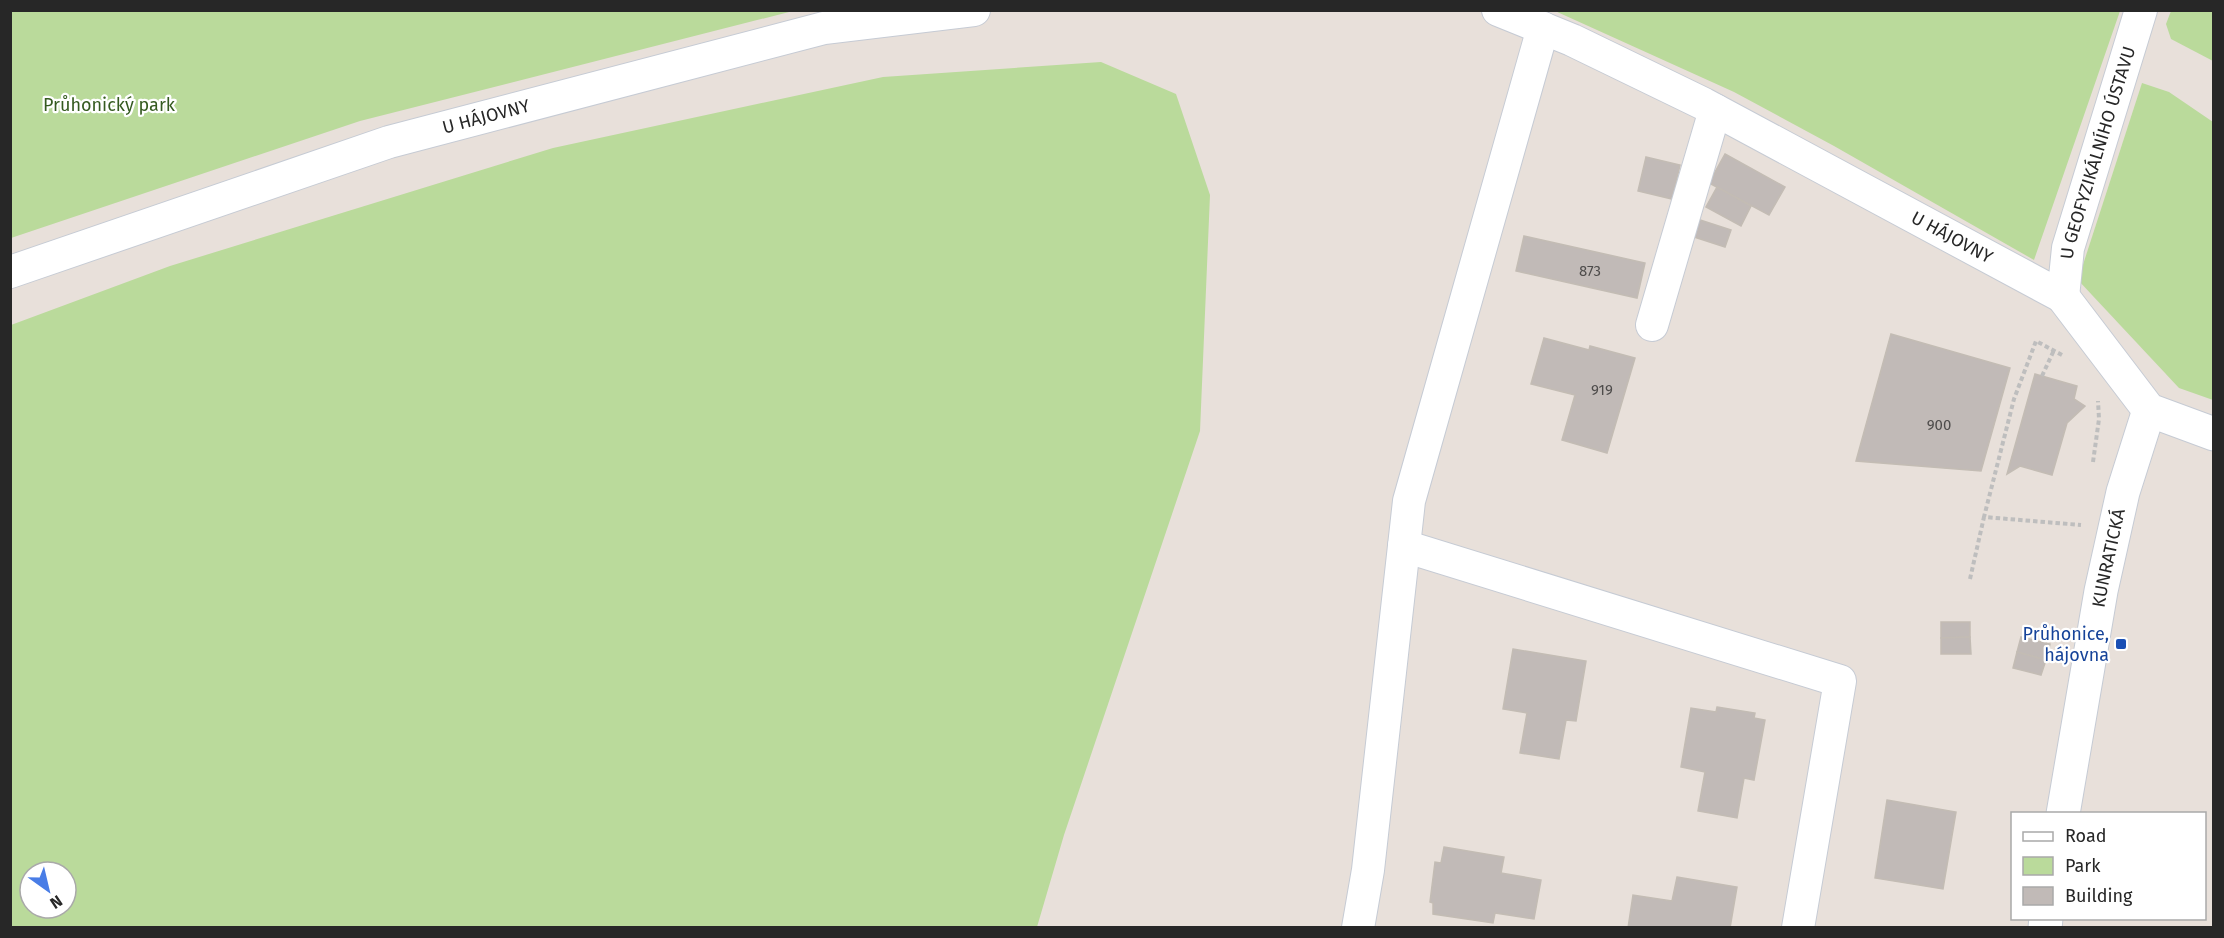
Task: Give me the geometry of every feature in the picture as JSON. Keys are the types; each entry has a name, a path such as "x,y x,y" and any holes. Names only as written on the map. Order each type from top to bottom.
{"street":[{"name":"U HÁJOVNY","path":"10,272 389,142 824,28 974,10"},
{"name":"U HÁJOVNY","path":"1498,10 1572,40 1715,110 2063,297 2149,410"},
{"name":"U GEOFYZIKÁLNÍHO ÚSTAVU","path":"2063,297 2068,248 2141,10"},
{"path":"1358,927 1368,870 1409,501 1543,28"},
{"path":"1652,325 1715,110"},
{"path":"2149,410 2214,434"},
{"name":"KUNRATICKÁ","path":"2063,812 2101,591 2123,492 2149,410"},
{"path":"1404,546 1840,681 1798,927"}],"path":[{"path":"1970,579 2014,399 2036,341 2063,356"},
{"path":"2042,376 2054,350"},
{"path":"2093,466 2099,419 2098,400"},
{"path":"1984,517 2085,525"}],"green space":[{"name":"Průhonický park","path":"10,11 793,11 360,121 11,238"},
{"path":"1555,11 2120,11 2034,260 1734,92"},
{"path":"2171,11 2213,11 2213,61 2171,39 2166,24"},
{"path":"1101,62 1176,94 1210,195 1200,431 1064,835 1037,927 11,927 11,325 170,266 553,148 883,77"},
{"path":"2142,83 2169,92 2213,122 2213,400 2179,388 2078,280"}],"building":[{"path":"1725,154 1785,187 1769,215 1709,183"},
{"path":"1646,157 1680,165 1672,199 1638,191"},
{"path":"1717,187 1751,206 1741,226 1706,207"},
{"path":"1694,218 1731,230 1725,247 1688,235"},
{"path":"1524,236 1645,263 1637,298 1516,271"},
{"path":"1891,334 2010,368 1981,471 1856,461"},
{"path":"1544,338 1589,350 1590,346 1635,358 1607,453 1562,440 1575,395 1531,384"},
{"path":"2035,374 2077,386 2074,399 2085,406 2067,423 2052,475 2020,466 2007,474"},
{"path":"1941,622 1970,622 1970,637 1941,638"},
{"path":"1970,637 1971,654 1941,654 1941,638"},
{"path":"2021,637 2050,644 2046,660 2017,652"},
{"path":"1513,649 1586,661 1576,721 1566,720 1559,759 1520,753 1527,713 1503,709"},
{"path":"2017,652 2046,660 2041,675 2013,668"},
{"path":"1717,707 1755,713 1754,718 1765,720 1754,780 1744,778 1737,818 1698,811 1705,772 1681,767 1691,708 1716,712"},
{"path":"1887,800 1956,812 1943,889 1875,878"},
{"path":"1444,847 1504,857 1501,873 1541,880 1534,919 1495,913 1493,923 1433,914 1433,903 1430,902 1435,862 1441,863"},
{"path":"1677,877 1737,887 1730,928 1628,928 1633,895 1672,901"}],"place":[{"name":"Průhonice, hájovna","path":"2121,644"}]}
